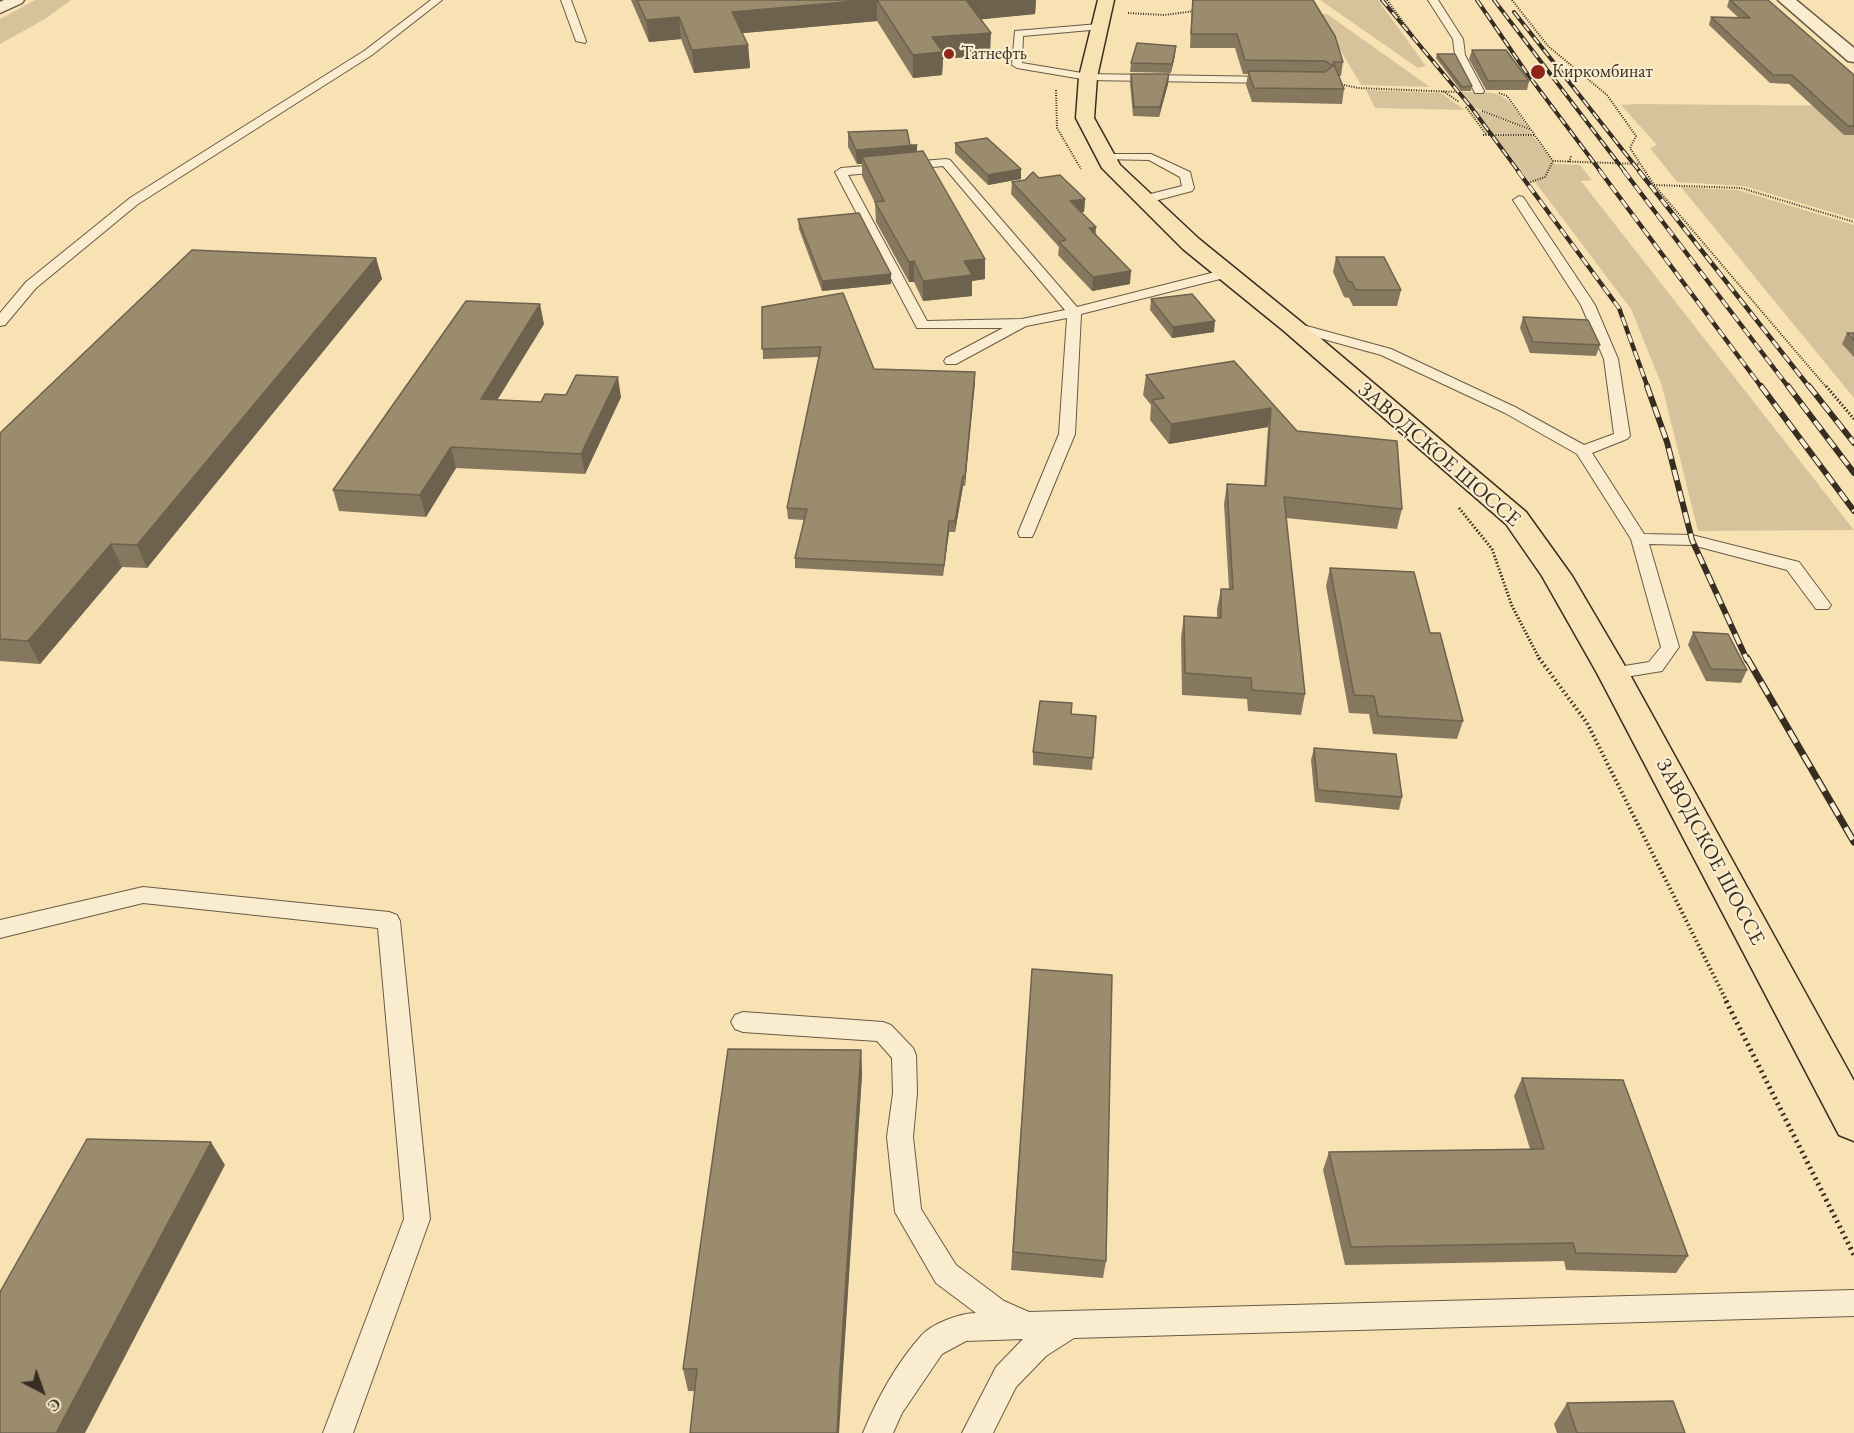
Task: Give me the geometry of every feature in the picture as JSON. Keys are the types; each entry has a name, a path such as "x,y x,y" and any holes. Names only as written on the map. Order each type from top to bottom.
{"main road":[{"name":"ЗАВОДСКОЕ ШОССЕ","path":"1110,13 1088,77 1085,118 1095,165 1112,168 1143,200 1227,273 1516,518 1557,576 1613,673 1854,1122"}],"street":[{"path":"0,8 16,0"},
{"path":"1786,0 1853,55"}],"lane":[{"path":"0,322 31,285 134,201 368,53 438,0"},
{"path":"566,0 581,41"},
{"path":"1433,0 1458,39 1460,55 1479,91"},
{"path":"1110,13 1018,33 1017,65 1088,77 1323,81"},
{"path":"1095,165 1158,156 1186,175 1188,188 1143,200"},
{"path":"1026,533 1067,434 1074,312 946,162 842,172 922,326 1022,323 1074,312 1227,273"},
{"path":"1519,200 1588,305 1611,359 1622,436 1583,451"},
{"path":"951,361 1022,323"},
{"path":"1292,326 1386,352 1510,410 1583,451 1639,539 1670,647 1655,667 1613,673"},
{"path":"1639,539 1692,540 1793,566 1822,605"},
{"path":"0,929 144,895 389,921 417,1219 338,1433"},
{"path":"743,1022 883,1032 904,1055 905,1093 900,1137 908,1212 946,1274 994,1310 1031,1326"},
{"path":"878,1433 892,1403 932,1344 963,1327 1067,1326 1854,1303"},
{"path":"977,1433 1006,1377 1036,1346 1067,1326"}],"path":[{"path":"1387,0 1413,35"},
{"path":"1512,0 1548,46 1608,95 1636,136 1630,148 1654,185 1854,419"},
{"path":"1110,13 1164,15 1199,11"},
{"path":"1059,72 1056,82 1057,128 1072,157 1095,165"},
{"path":"1323,81 1358,88 1443,91 1466,107 1485,135 1535,135"},
{"path":"1493,91 1507,96 1553,161"},
{"path":"1466,107 1471,107"},
{"path":"1479,110 1532,130"},
{"path":"1569,162 1571,156"},
{"path":"1553,161 1640,164"},
{"path":"1519,200 1527,183 1545,177 1553,161"},
{"path":"1654,185 1741,188 1854,222"},
{"path":"1458,508 1492,549 1512,606 1544,667 1587,723 1854,1255"}],"shaded area":[{"path":"35,0 71,0 45,19 0,44 0,19"},
{"path":"1320,0 1378,0 1426,66 1418,68"},
{"path":"1319,14 1327,14 1430,87 1361,85"},
{"path":"1366,90 1441,93 1465,110 1375,108"},
{"path":"1460,92 1487,92 1502,96 1529,129 1473,107"},
{"path":"1621,105 1854,106 1854,219 1744,186 1677,182 1650,148 1657,145"},
{"path":"1474,109 1529,131 1532,135 1493,134"},
{"path":"1494,135 1533,136 1555,164 1580,165 1592,180 1581,181 1854,530 1698,531 1662,386 1631,309 1535,182 1530,182"},
{"path":"1681,187 1738,190 1854,225 1854,398"}],"building":[{"path":"637,0 868,0 732,12 748,45 692,50 679,17 646,20"},
{"path":"877,0 966,0 991,33 932,37 943,52 913,55"},
{"path":"1193,0 1313,0 1335,36 1343,62 1333,62 1344,89 1254,88 1248,71 1325,72 1333,66 1325,61 1245,60 1237,34 1191,34"},
{"path":"1730,0 1768,0 1854,75 1854,126 1848,126 1792,75 1773,75 1711,17 1750,18"},
{"path":"1137,43 1176,46 1172,64 1131,63"},
{"path":"1472,50 1506,50 1529,81 1488,81"},
{"path":"1437,54 1455,54 1472,86 1462,87"},
{"path":"1131,74 1169,74 1160,107 1134,107"},
{"path":"907,130 910,145 917,145 856,150 848,132"},
{"path":"987,138 1021,169 988,175 955,143"},
{"path":"923,151 985,259 964,261 972,275 923,281 914,261 909,262 875,202 884,201 862,157"},
{"path":"1033,172 1039,178 1060,175 1085,199 1070,201 1096,227 1089,228 1131,271 1093,277 1059,242 1066,240 1012,182 1025,180"},
{"path":"859,213 891,274 822,281 798,219"},
{"path":"192,250 376,258 137,545 111,544 28,641 0,639 0,433"},
{"path":"1336,257 1384,257 1401,290 1356,290 1352,282 1348,281"},
{"path":"843,293 874,369 975,372 965,476 963,476 955,521 949,521 944,565 795,558 807,509 787,508 821,347 762,349 762,307"},
{"path":"1192,294 1215,321 1173,327 1151,299"},
{"path":"466,301 540,304 481,399 541,402 545,394 566,395 576,375 618,377 581,454 451,447 420,495 333,490"},
{"path":"1523,317 1588,320 1600,345 1533,342"},
{"path":"1847,333 1854,333 1854,340"},
{"path":"1234,361 1297,431 1397,441 1402,509 1284,497 1305,694 1252,690 1251,678 1185,673 1184,616 1221,618 1221,589 1233,589 1227,484 1266,486 1271,408 1171,424 1152,400 1164,398 1146,375"},
{"path":"1330,568 1414,572 1430,633 1440,633 1463,721 1378,716 1374,696 1354,695"},
{"path":"1693,632 1728,634 1747,670 1711,669"},
{"path":"1040,701 1072,703 1071,714 1096,716 1093,758 1033,752"},
{"path":"1314,748 1396,754 1402,797 1318,790"},
{"path":"1032,969 1112,975 1106,1261 1013,1252"},
{"path":"728,1049 861,1050 837,1433 690,1433 697,1369 683,1369"},
{"path":"1522,1078 1623,1080 1688,1256 1576,1253 1573,1243 1351,1247 1329,1152 1544,1149"},
{"path":"87,1139 211,1142 56,1433 0,1433 0,1292"},
{"path":"1673,1401 1685,1433 1577,1433 1567,1403"}],"railway":[{"path":"1382,0 1471,107 1519,172"},
{"path":"1477,0 1526,72 1601,172"},
{"path":"1494,0 1625,172"},
{"path":"1514,12 1640,172"},
{"path":"1518,171 1619,308 1648,388"},
{"path":"1600,171 1762,388"},
{"path":"1624,171 1789,388"},
{"path":"1639,171 1810,388"},
{"path":"1647,386 1667,442 1692,540 1747,660"},
{"path":"1761,386 1854,511"},
{"path":"1788,386 1854,473"},
{"path":"1809,386 1854,443"},
{"path":"1747,658 1854,842"}],"place":[{"name":"Татнефть","path":"949,54"},
{"name":"Киркомбинат","path":"1538,72"}]}
